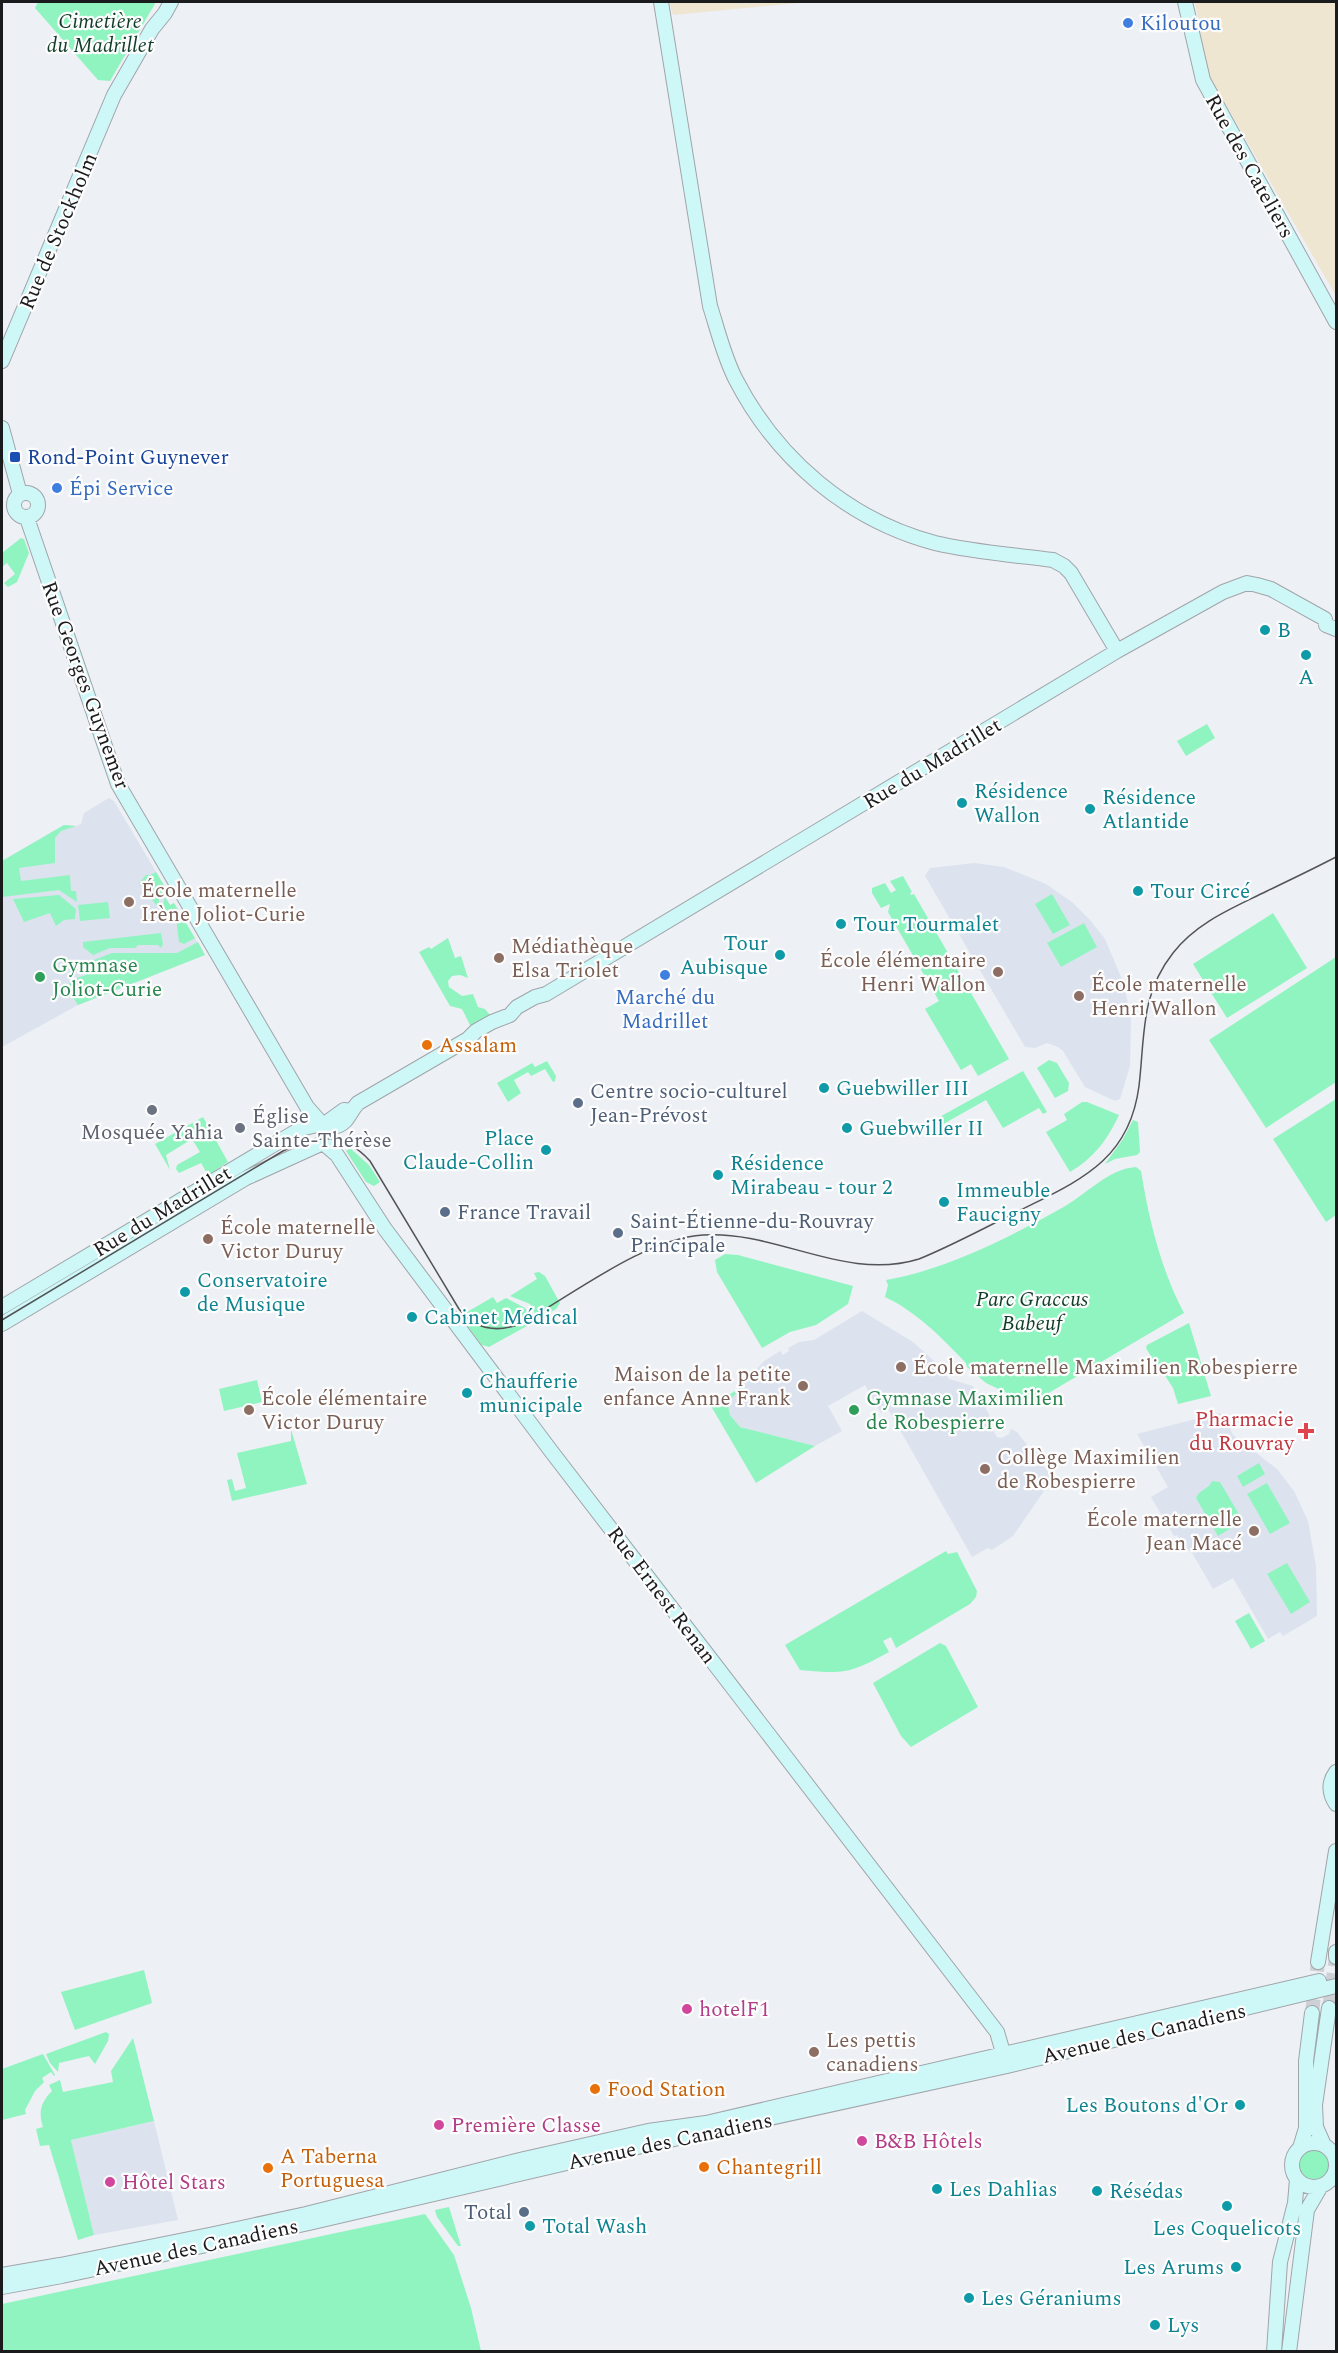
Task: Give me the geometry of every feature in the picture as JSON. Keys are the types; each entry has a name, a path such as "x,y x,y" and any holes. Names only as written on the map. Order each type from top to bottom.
{"street":[{"name":"Rue de Stockholm","path":"2,361 112,100 152,29 171,2"},
{"path":"661,2 677,86 710,306 722,348 735,379 767,430 802,469 823,487 857,510 893,529 936,543 1053,560 1064,566 1071,573 1117,651"},
{"name":"Rue des Cateliers","path":"1185,2 1203,80 1336,322"},
{"path":"2,429 20,494"},
{"path":"29,493 38,502 37,511 27,518 21,517 15,511 14,502 20,494 29,493"},
{"name":"Rue Georges Guynemer","path":"27,518 118,784 307,1107 324,1124"},
{"name":"Rue du Madrillet","path":"2,1307 300,1129 324,1124 344,1110 350,1111 358,1103 468,1039 487,1033 506,1017 520,1014 538,1003 546,994 1117,651 1200,604 1246,583 1271,589 1331,620 1326,625 1336,630"},
{"path":"323,1143 326,1137 324,1124"},
{"name":"Rue du Madrillet","path":"2,1324 246,1178 323,1143"},
{"name":"Rue Ernest Renan","path":"323,1143 337,1155 385,1229 544,1443 997,2032 1005,2059"},
{"path":"1336,1772 1330,1789 1336,1804"},
{"path":"1318,1962 1336,1851"},
{"path":"1336,1952 1336,1957"},
{"name":"Avenue des Canadiens","path":"2,2287 309,2223 1005,2059 1336,1977"},
{"name":"Avenue des Canadiens","path":"2,2275 295,2216 524,2159 648,2132 706,2123 1336,1986"},
{"path":"1289,2352 1306,2213 1321,2186 1333,2176 1336,2164 1332,2152 1324,2145 1316,2127 1314,2111 1329,2008"},
{"path":"1312,2013 1306,2061 1306,2127 1300,2148 1292,2162 1292,2170 1297,2179 1308,2187 1321,2186"},
{"path":"1300,2148 1310,2143 1324,2145"},
{"path":"1274,2352 1280,2262 1295,2203 1297,2179"}],"shaded area":[{"path":"669,2 810,2 673,15"},
{"path":"1195,2 1336,2 1336,296 1208,74"},
{"path":"109,798 114,801 165,887 161,890 170,905 174,903 205,955 78,1005 2,1047 2,861 64,825 81,824 84,813"},
{"path":"974,863 1004,867 1046,884 1072,902 1105,939 1124,984 1131,1019 1130,1066 1120,1099 1115,1101 1085,1087 1063,1051 1058,1047 1047,1043 1035,1048 1025,1047 925,876 930,868"},
{"path":"862,1311 913,1342 949,1379 973,1386 994,1423 993,1430 997,1437 1002,1438 1009,1434 1011,1429 1017,1432 1053,1478 1013,1536 992,1550 988,1548 972,1557 888,1409 881,1413 865,1385 828,1406 842,1431 815,1446 740,1427 730,1415 728,1406 730,1400 763,1362 780,1351 783,1355 789,1351 788,1348 799,1342 814,1340"},
{"path":"1219,1413 1224,1416 1233,1435 1277,1469 1294,1491 1308,1521 1316,1566 1317,1616 1283,1636 1280,1632 1268,1639 1233,1578 1213,1589 1191,1551 1185,1549 1177,1535 1174,1536 1151,1497 1168,1487 1137,1434"},
{"path":"154,2121 178,2220 94,2235 71,2140"}],"green space":[{"name":"Cimetière du Madrillet","path":"38,2 156,2 110,81 98,80 35,8"},
{"path":"21,538 24,539 29,553 17,582 8,587 4,583 15,574 7,563 2,567 2,553"},
{"path":"1207,724 1215,738 1186,756 1177,741"},
{"path":"64,825 76,826 61,831 55,838 55,863 19,868 21,881 70,875 71,891 76,891 77,902 59,890 2,897 2,861"},
{"path":"156,872 165,887 161,890 163,893 159,897 157,906 139,883 146,875"},
{"path":"903,876 912,892 911,895 914,894 1009,1059 978,1076 971,1064 961,1070 925,1009 939,1001 888,912 890,904 881,908 872,893 872,888 885,883 891,893 896,890 890,881"},
{"path":"1052,894 1070,925 1053,934 1035,904"},
{"path":"59,895 76,909 75,919 64,920 56,926 50,913 24,922 13,899"},
{"path":"165,897 170,905 174,903 195,938 184,944 179,942 176,917 179,916 177,912 167,914 163,905"},
{"path":"108,902 110,918 80,921 78,905"},
{"path":"1273,913 1307,968 1227,1018 1193,964"},
{"path":"1084,923 1097,947 1061,967 1047,943"},
{"path":"161,933 163,944 161,948 158,945 138,945 135,948 110,948 93,955 83,947 83,942"},
{"path":"448,938 455,958 461,956 468,978 460,975 452,976 448,981 449,987 462,996 473,994 478,1007 485,1009 490,1015 471,1027 462,1009 450,1006 419,952 429,947 431,949"},
{"path":"198,942 205,955 78,1005 74,999 68,997 70,980 86,975 86,963 112,953 177,953"},
{"path":"1336,957 1336,1082 1266,1128 1209,1040"},
{"path":"1049,1060 1057,1063 1069,1083 1068,1091 1055,1098 1037,1068"},
{"path":"547,1061 556,1076 555,1081 553,1082 545,1069 531,1076 528,1072 514,1080 521,1093 508,1102 497,1083 532,1063 535,1067"},
{"path":"1023,1071 1047,1112 1043,1114 1039,1108 1003,1128 986,1100 938,1127 934,1120"},
{"path":"1336,1099 1336,1215 1326,1222 1273,1139"},
{"path":"1082,1102 1119,1115 1099,1148 1070,1172 1046,1132 1067,1120 1064,1114"},
{"path":"203,1117 228,1162 208,1175 201,1163 179,1173 176,1169 177,1165 200,1152 192,1139 166,1155 170,1170 155,1144"},
{"path":"1133,1120 1138,1122 1140,1152 1137,1155 1115,1159 1105,1164 1123,1139"},
{"path":"350,1148 369,1165 380,1182 374,1186 366,1182 346,1151"},
{"name":"Parc Graccus Babeuf","path":"1136,1167 1141,1171 1162,1262 1184,1313 1030,1404 986,1383 967,1367 948,1344 928,1326 908,1310 885,1297 888,1285 886,1280 932,1268 976,1252 1069,1204 1115,1173"},
{"path":"725,1254 738,1255 853,1286 848,1304 816,1325 790,1332 762,1348 717,1272 715,1260"},
{"path":"539,1272 545,1276 560,1303 556,1309 538,1319 530,1304 510,1296 537,1279 534,1273"},
{"path":"493,1297 497,1303 506,1298 525,1308 534,1322 489,1347 482,1345 460,1316"},
{"path":"1189,1323 1211,1396 1178,1404 1173,1388 1164,1374 1162,1375 1146,1348 1147,1345"},
{"path":"257,1380 262,1402 224,1411 219,1389"},
{"path":"743,1386 730,1400 728,1406 730,1415 740,1427 815,1446 756,1483 711,1406"},
{"path":"291,1429 307,1484 232,1501 227,1480 232,1479 235,1491 246,1488 237,1453 291,1441"},
{"path":"1259,1463 1265,1474 1243,1487 1237,1476"},
{"path":"1212,1481 1220,1482 1243,1521 1218,1536 1196,1498"},
{"path":"1267,1483 1290,1523 1270,1534 1247,1494"},
{"path":"946,1551 948,1554 957,1552 977,1591 976,1597 970,1604 896,1648 891,1637 883,1641 889,1652 865,1665 837,1672 800,1670 785,1645"},
{"path":"1287,1563 1310,1602 1291,1614 1267,1574"},
{"path":"1249,1613 1265,1641 1251,1649 1235,1621"},
{"path":"940,1643 946,1646 978,1707 911,1747 901,1736 873,1683"},
{"path":"144,1970 152,2003 75,2030 61,1992"},
{"path":"106,2032 109,2034 108,2041 95,2064 89,2056 59,2063 58,2072 50,2063 46,2054"},
{"path":"133,2038 154,2121 71,2140 94,2235 78,2240 49,2145 40,2146 36,2129 43,2127 42,2108 45,2099 52,2091 49,2085 60,2080 63,2092 113,2082 111,2071"},
{"path":"43,2054 55,2075 51,2072 42,2078 44,2082 35,2091 25,2110 26,2114 2,2120 2,2069"},
{"path":"1314,2150 1325,2154 1329,2165 1325,2176 1314,2180 1303,2176 1299,2165 1303,2154"},
{"path":"449,2207 461,2246 458,2246 437,2217 435,2210"},
{"path":"425,2214 454,2255 471,2308 481,2351 2,2351 2,2304"}],"tunnel":[{"path":"1329,2008 1336,1957"},
{"path":"1312,2013 1318,1962"}],"tram line":[{"path":"2,1320 283,1151 318,1139 339,1140 360,1151 370,1161 459,1309 472,1321 486,1327 503,1328 520,1324 633,1257 680,1239 703,1235 758,1240 838,1260 864,1264 892,1264 919,1259 1057,1191 1096,1167 1124,1134 1133,1113 1139,1086 1149,1000 1162,969 1173,953 1204,924 1336,857"}],"place":[{"name":"Kiloutou","path":"1128,23"},
{"name":"Rond-Point Guynever","path":"15,457"},
{"name":"Épi Service","path":"57,488"},
{"name":"B","path":"1265,630"},
{"name":"A","path":"1306,655"},
{"name":"Résidence Wallon","path":"962,803"},
{"name":"Résidence Atlantide","path":"1090,809"},
{"name":"Tour Circé","path":"1138,891"},
{"name":"École maternelle Irène Joliot-Curie","path":"129,902"},
{"name":"Tour Tourmalet","path":"841,924"},
{"name":"Tour Aubisque","path":"780,955"},
{"name":"Médiathèque Elsa Triolet","path":"499,958"},
{"name":"École élémentaire Henri Wallon","path":"998,972"},
{"name":"Marché du Madrillet","path":"665,975"},
{"name":"Gymnase Joliot-Curie","path":"40,977"},
{"name":"École maternelle Henri Wallon","path":"1079,996"},
{"name":"Assalam","path":"427,1045"},
{"name":"Guebwiller III","path":"824,1088"},
{"name":"Centre socio-culturel Jean-Prévost","path":"578,1103"},
{"name":"Mosquée Yahia","path":"152,1110"},
{"name":"Église Sainte-Thérèse","path":"240,1128"},
{"name":"Guebwiller II","path":"847,1128"},
{"name":"Place Claude-Collin","path":"546,1150"},
{"name":"Résidence Mirabeau - tour 2","path":"718,1175"},
{"name":"Immeuble Faucigny","path":"944,1202"},
{"name":"France Travail","path":"445,1212"},
{"name":"Saint-Étienne-du-Rouvray Principale","path":"618,1233"},
{"name":"École maternelle Victor Duruy","path":"208,1239"},
{"name":"Conservatoire de Musique","path":"185,1292"},
{"name":"Cabinet Médical","path":"412,1317"},
{"name":"École maternelle Maximilien Robespierre","path":"901,1367"},
{"name":"Maison de la petite enfance Anne Frank","path":"803,1386"},
{"name":"Chaufferie municipale","path":"467,1393"},
{"name":"École élémentaire Victor Duruy","path":"249,1410"},
{"name":"Gymnase Maximilien de Robespierre","path":"854,1410"},
{"name":"Pharmacie du Rouvray","path":"1306,1431"},
{"name":"Collège Maximilien de Robespierre","path":"985,1469"},
{"name":"École maternelle Jean Macé","path":"1254,1531"},
{"name":"hotelF1","path":"687,2009"},
{"name":"Les pettis canadiens","path":"814,2052"},
{"name":"Food Station","path":"595,2089"},
{"name":"Les Boutons d'Or","path":"1240,2105"},
{"name":"Première Classe","path":"439,2125"},
{"name":"B&B Hôtels","path":"862,2141"},
{"name":"Chantegrill","path":"704,2167"},
{"name":"A Taberna Portuguesa","path":"268,2168"},
{"name":"Hôtel Stars","path":"110,2182"},
{"name":"Les Dahlias","path":"937,2189"},
{"name":"Résédas","path":"1097,2191"},
{"name":"Les Coquelicots","path":"1227,2206"},
{"name":"Total","path":"524,2212"},
{"name":"Total Wash","path":"530,2226"},
{"name":"Les Arums","path":"1236,2267"},
{"name":"Les Géraniums","path":"969,2298"},
{"name":"Lys","path":"1155,2325"}]}
